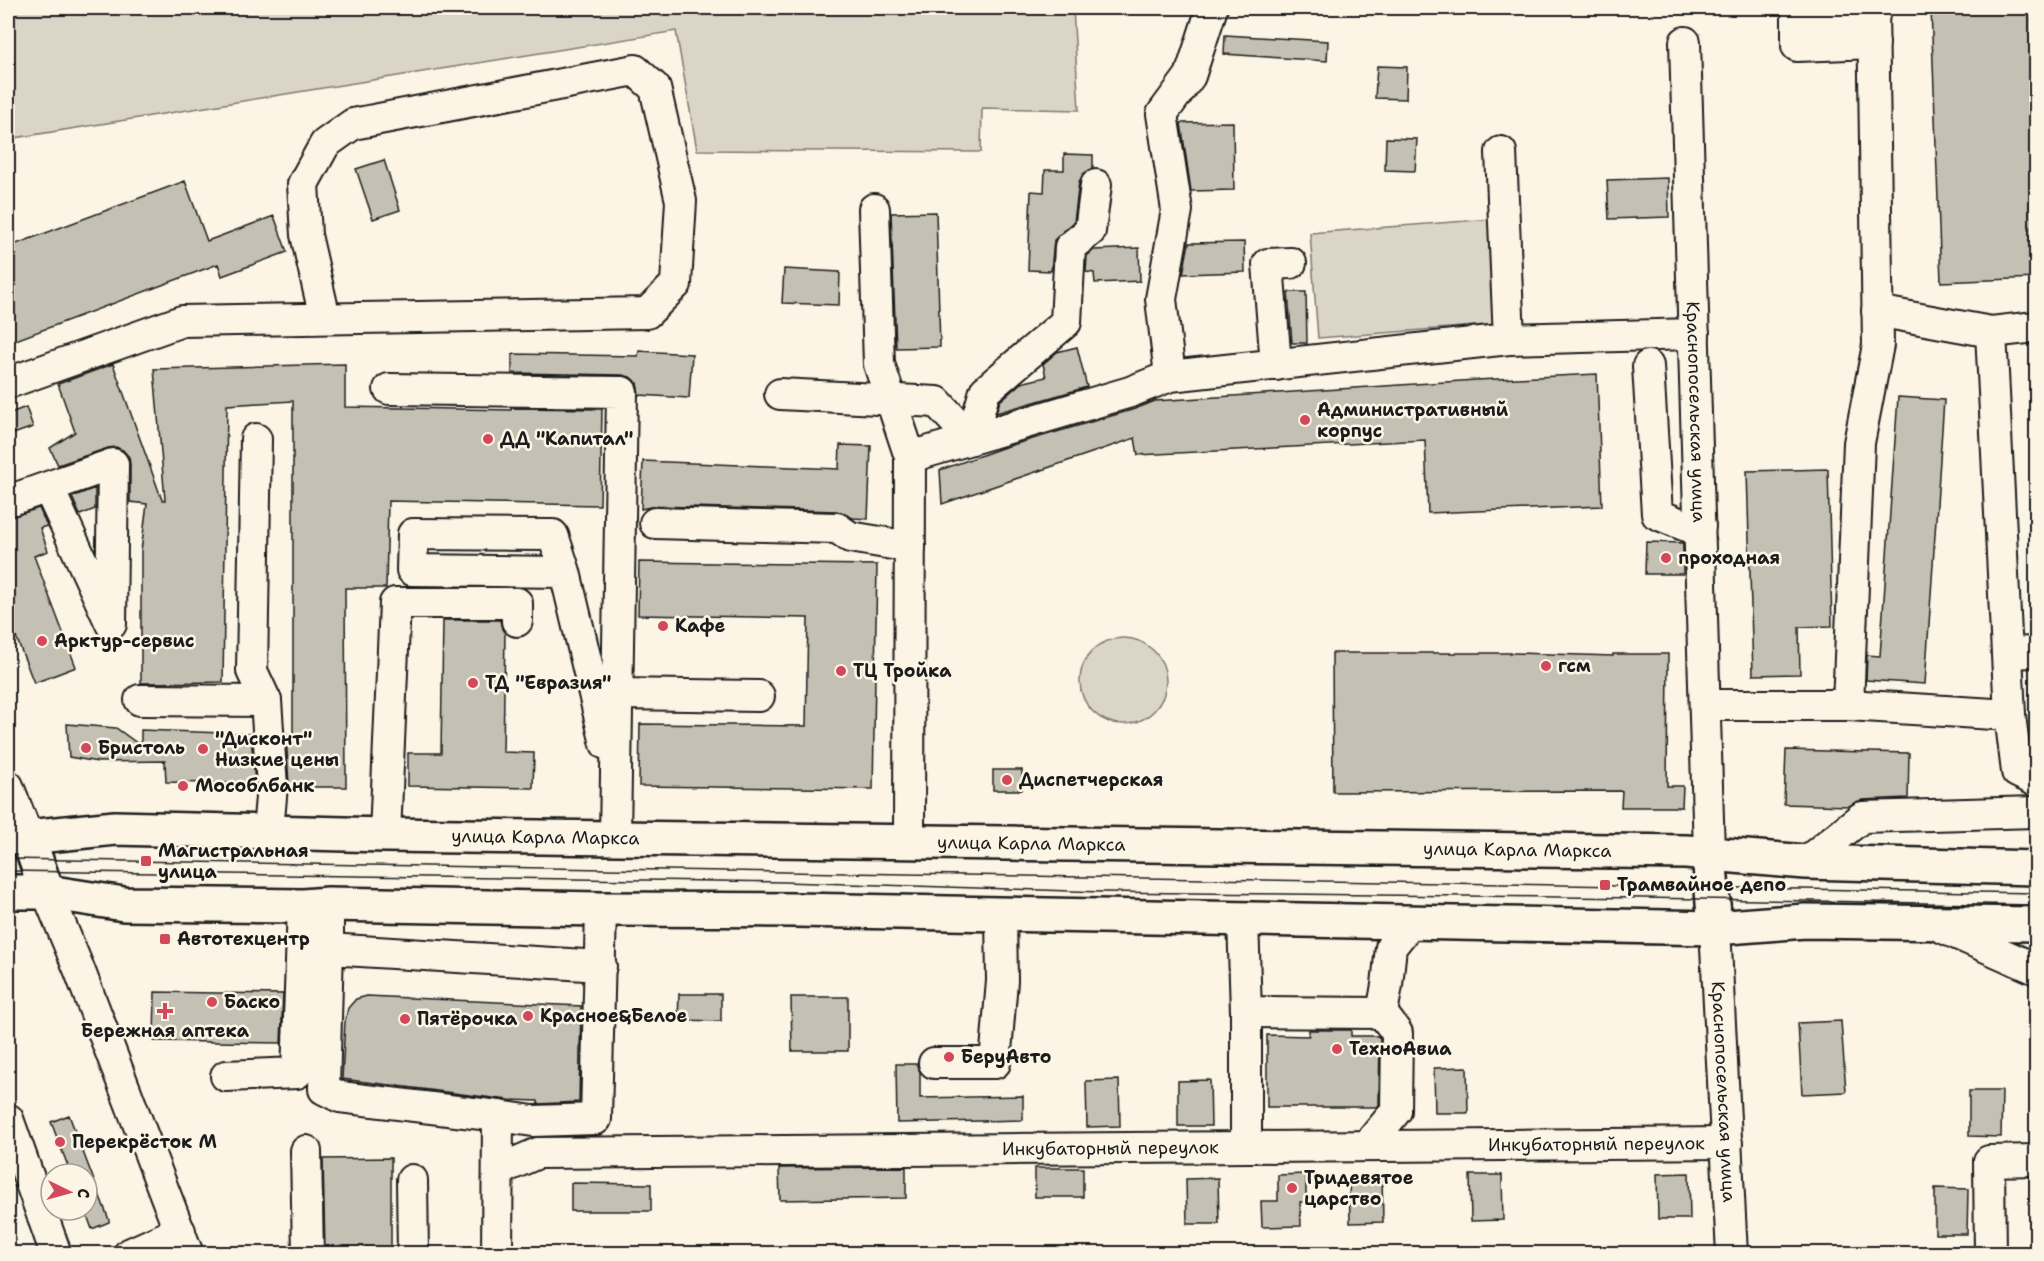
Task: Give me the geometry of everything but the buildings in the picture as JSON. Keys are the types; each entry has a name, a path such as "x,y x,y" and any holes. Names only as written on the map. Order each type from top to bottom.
{"main road":[{"name":"улица Карла Маркса","path":"18,838 115,828 385,835 1709,853 1806,862 2037,868"},
{"path":"18,838 47,892"},
{"path":"1709,853 1715,928"},
{"path":"8,892 47,892 124,904 796,910 1715,928 1805,921 2037,924"}],"street":[{"path":"1170,376 1161,299 1177,210 1162,114 1190,76 1212,8"},
{"path":"1848,705 1859,443 1878,345 1874,22"},
{"name":"Краснопосельская улица","path":"1685,42 1709,853"},
{"path":"8,383 182,321 647,313 676,284 681,201 655,88 635,70 353,124 325,144 303,184 306,235 325,318"},
{"path":"1501,152 1509,339"},
{"path":"971,440 985,391 1066,322 1070,247 1090,231 1096,184"},
{"path":"874,209 879,364 910,458 909,841"},
{"path":"1276,365 1268,264 1291,263"},
{"path":"1878,311 1991,332 2037,327"},
{"path":"1991,332 2010,715 2018,772 2037,780"},
{"path":"910,458 1130,392 1170,376 1509,339 1694,334"},
{"path":"1648,366 1657,514 1686,526 1700,526"},
{"path":"389,389 622,392 615,837"},
{"path":"780,394 937,402 971,440"},
{"path":"256,439 252,671 266,701 272,786 268,831"},
{"path":"8,501 48,487 113,465 111,624 48,487"},
{"path":"656,523 837,528 850,537 910,547"},
{"path":"566,572 616,788"},
{"path":"385,835 395,603 516,603 517,621"},
{"path":"2007,653 2037,652"},
{"path":"617,694 759,696"},
{"path":"140,700 266,701"},
{"path":"1705,705 1848,705 2010,715"},
{"path":"8,786 18,838"},
{"path":"1806,862 1862,818 2037,812"},
{"path":"47,892 184,1242 129,1254"},
{"path":"315,905 328,949 324,1089 340,1097 533,1121 596,1119 601,909"},
{"path":"226,1076 297,1073 315,905"},
{"path":"934,1063 995,1063 1002,981 1001,914"},
{"path":"1243,919 1246,1147"},
{"path":"1367,1146 1396,1111 1397,1034 1382,1013 1391,947 1411,922"},
{"path":"1929,922 2037,969"},
{"name":"Краснопосельская улица","path":"1715,928 1732,1254"},
{"path":"328,949 601,966"},
{"path":"1246,1012 1382,1013"},
{"path":"497,1254 498,1116"},
{"path":"8,1119 56,1254"},
{"name":"Инкубаторный переулок","path":"499,1170 538,1153 1727,1143"},
{"path":"306,1151 308,1254"},
{"path":"1990,1254 1989,1161 2037,1160"},
{"path":"412,1180 413,1254"}],"shaded area":[{"path":"8,8 1073,8 1079,110 982,108 981,152 697,150 676,31 8,139"},
{"path":"1492,219 1500,324 1318,338 1310,233"},
{"path":"1123,638 1147,645 1159,657 1166,681 1159,705 1147,717 1123,724 1099,717 1087,705 1080,681 1087,657 1099,645"}],"tram line":[{"path":"8,859 2036,893"},
{"path":"8,871 784,882 1102,892 2036,905"}],"place":[{"name":"Административный корпус","path":"1305,420"},
{"name":"ДД \"Капитал\"","path":"488,439"},
{"name":"проходная","path":"1666,558"},
{"name":"Кафе","path":"663,626"},
{"name":"Арктур-сервис","path":"42,641"},
{"name":"гсм","path":"1546,666"},
{"name":"ТЦ Тройка","path":"841,671"},
{"name":"ТД \"Евразия\"","path":"473,683"},
{"name":"Бристоль","path":"86,748"},
{"name":"\"Дисконт\" Низкие цены","path":"203,749"},
{"name":"Диспетчерская","path":"1007,780"},
{"name":"Мособлбанк","path":"183,786"},
{"name":"Магистральная улица","path":"146,861"},
{"name":"Трамвайное депо","path":"1605,885"},
{"name":"Автотехцентр","path":"165,939"},
{"name":"Баско","path":"212,1002"},
{"name":"Бережная аптека","path":"165,1011"},
{"name":"Красное&Белое","path":"528,1016"},
{"name":"Пятёрочка","path":"405,1019"},
{"name":"ТехноАвиа","path":"1337,1049"},
{"name":"БеруАвто","path":"949,1057"},
{"name":"Перекрёсток М","path":"60,1142"},
{"name":"Тридевятое царство","path":"1292,1188"}]}
